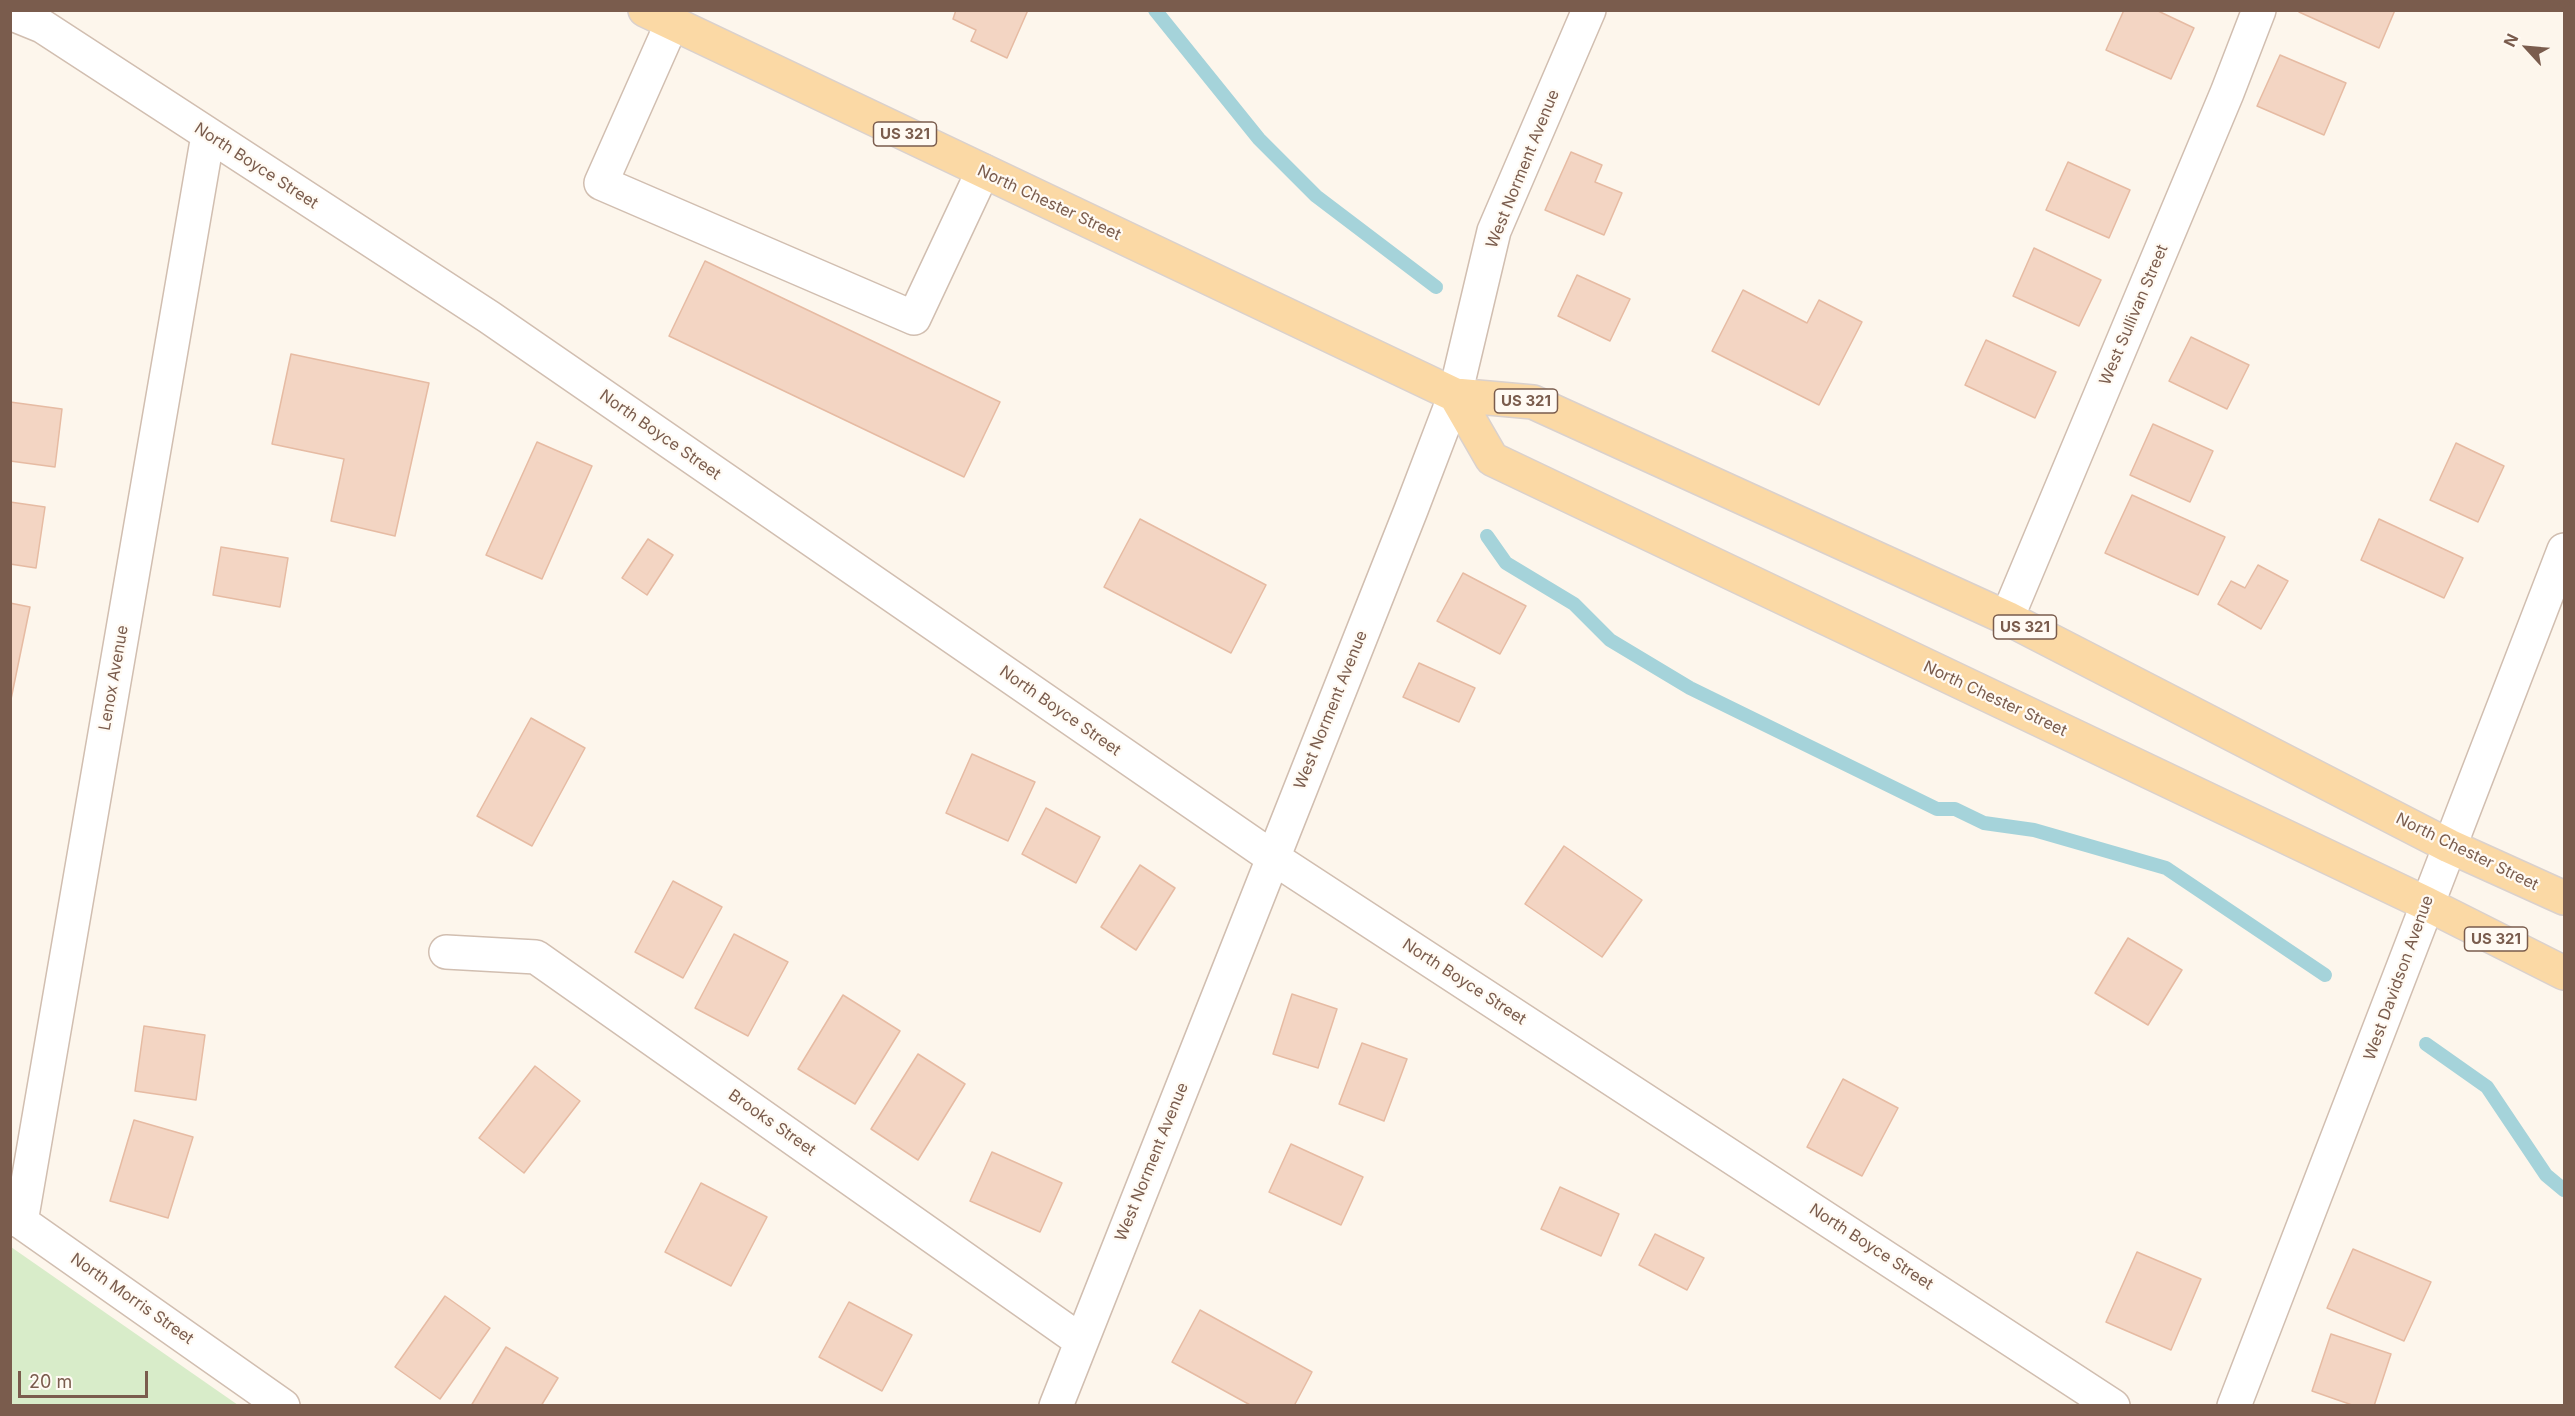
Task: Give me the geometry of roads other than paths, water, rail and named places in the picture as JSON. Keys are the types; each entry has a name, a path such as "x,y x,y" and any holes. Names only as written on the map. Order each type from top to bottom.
{"main road":[{"name":"North Chester Street","path":"658,17 1455,395 1533,402 2007,618 2449,846 2565,898"},
{"name":"North Chester Street","path":"1455,395 1492,459 2427,904 2565,973"}],"street":[{"name":"West Norment Avenue","path":"1056,1406 1455,395 1494,231 1589,10"},
{"name":"West Sullivan Street","path":"2007,618 2227,93 2259,10"},
{"name":"North Boyce Street","path":"10,13 42,26 489,317 1272,857 2113,1406"},
{"path":"658,17 601,183 914,318 983,171"},
{"name":"Lenox Avenue","path":"16,1218 208,135"},
{"name":"West Davidson Avenue","path":"2234,1406 2565,550"},
{"name":"Brooks Street","path":"446,952 536,957 1081,1341"},
{"name":"North Morris Street","path":"16,1218 283,1406"}],"waterway":[{"path":"1155,10 1259,139 1316,196 1436,287"},
{"path":"1487,536 1506,563 1574,604 1610,640 1690,688 1937,809 1955,809 1984,823 2034,830 2166,868 2325,975"},
{"path":"2426,1044 2487,1087 2546,1175 2564,1190"}]}
